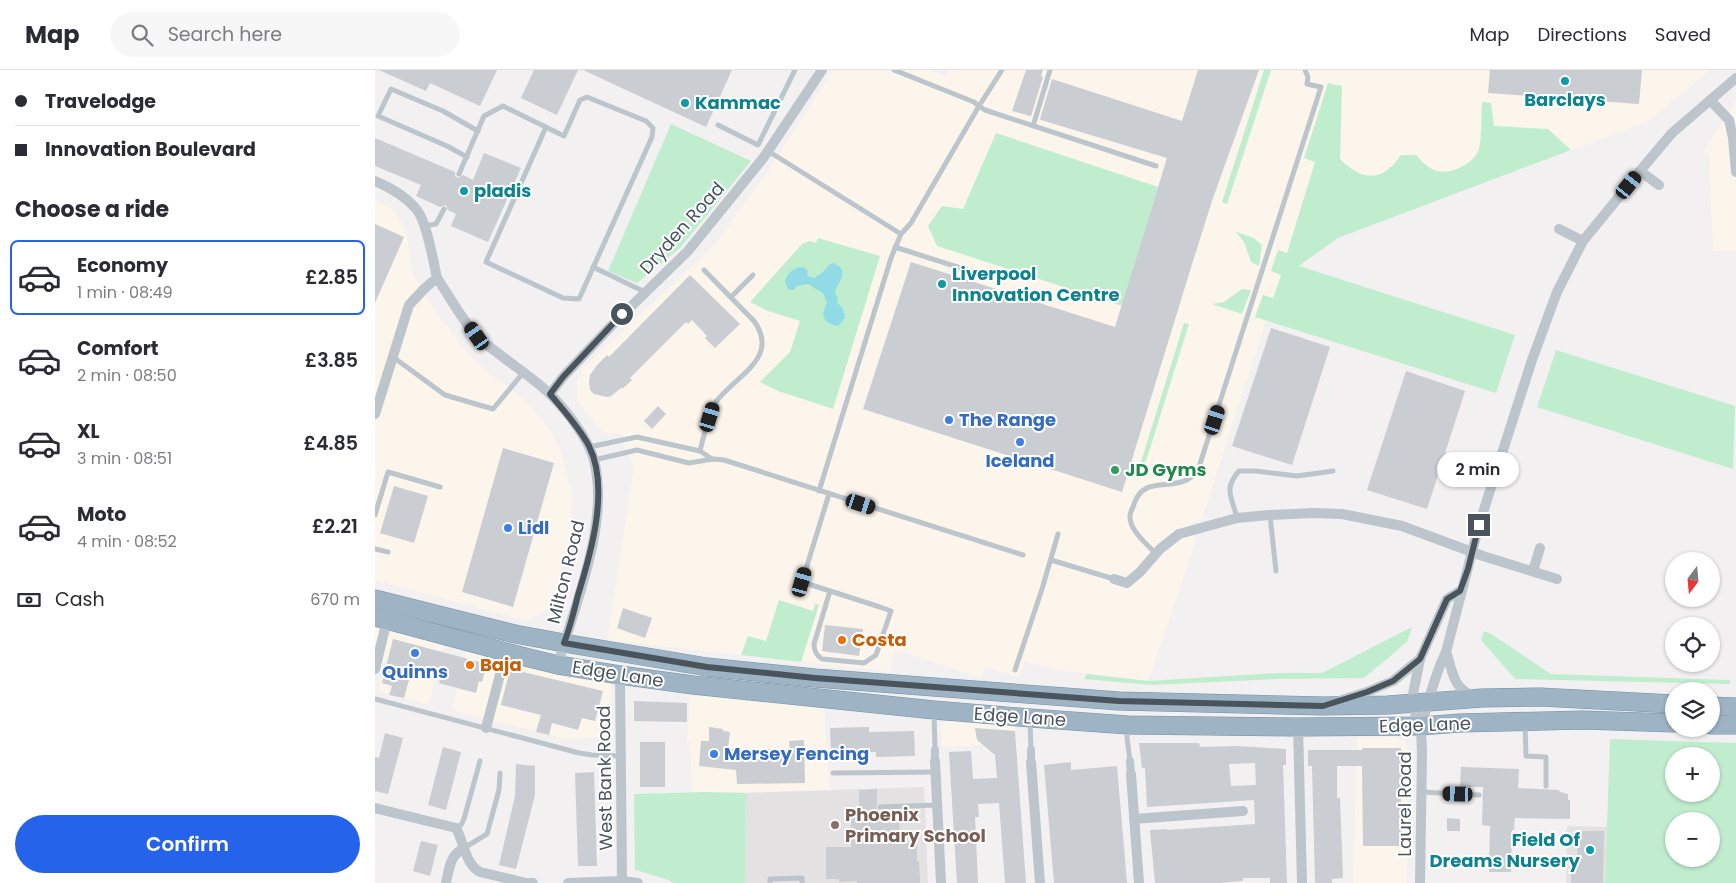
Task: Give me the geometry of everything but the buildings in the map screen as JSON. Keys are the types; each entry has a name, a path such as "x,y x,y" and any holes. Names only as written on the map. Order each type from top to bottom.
{"highway":[{"name":"Edge Lane","path":"375,599 515,634 564,643 707,667 815,678 1119,701 1323,706 1540,697 1665,704"},
{"name":"Edge Lane","path":"381,619 559,665 620,675 693,685 1029,718 1128,725 1298,727 1421,726 1460,723 1582,720 1665,723"},
{"path":"1720,707 1736,708"},
{"path":"1720,725 1736,726"}],"street":[{"name":"Dryden Road","path":"550,394 563,377 611,326 688,251 768,151 822,70"},
{"path":"1421,726 1420,703 1446,652 1460,591 1482,516 1535,352 1557,292 1583,241 1640,171 1672,133 1736,78"},
{"path":"1710,100 1729,120 1733,138 1736,172"},
{"path":"1640,171 1659,185"},
{"path":"375,181 398,192 417,210 424,226 437,278 409,305 375,414"},
{"path":"1559,229 1583,241"},
{"name":"Milton Road","path":"437,278 477,336 550,394 572,420 589,447 594,460 597,482 597,516 593,547 559,665"},
{"path":"1114,579 1127,583 1179,534 1237,518 1269,514 1313,513 1342,514 1401,526 1483,556 1557,579"},
{"path":"1533,571 1540,548"},
{"name":"Edge Lane","path":"1323,706 1367,692 1393,681 1420,659 1447,599 1460,591"},
{"path":"375,669 381,619"},
{"path":"486,728 506,652"},
{"path":"1446,652 1452,669 1453,679 1459,687 1464,692 1482,698"},
{"path":"1420,659 1421,726"},
{"name":"West Bank Road","path":"620,675 622,881"},
{"name":"Laurel Road","path":"1420,883 1421,726"},
{"path":"1298,727 1302,883"},
{"path":"935,750 941,883"},
{"path":"1031,750 1040,883"},
{"path":"1130,761 1139,883"},
{"path":"375,808 456,828 474,869 526,883 533,883"},
{"path":"1134,820 1243,811"},
{"path":"446,883 452,858 464,848"},
{"path":"568,883 622,881 638,883"}],"lane":[{"path":"718,125 758,145 795,70"},
{"path":"894,70 974,102 985,110 1156,166"},
{"path":"819,491 895,247 901,234 911,223 1002,70"},
{"path":"1033,126 1050,70"},
{"path":"1156,554 1132,527 1130,516 1141,491 1151,486 1180,484 1193,477 1198,470 1321,87 1307,84 1308,77 1305,70"},
{"path":"467,157 447,146 378,116 391,89 443,111 478,131"},
{"path":"459,174 484,116 503,106 546,126 564,136 580,100 587,97 646,121 653,128 652,137 579,300 563,298 486,262 546,126"},
{"path":"768,151 901,234"},
{"path":"424,226 436,224 444,208"},
{"path":"895,247 973,272"},
{"path":"593,267 645,292"},
{"path":"700,451 714,404 757,362 763,340 761,330 754,321 704,270"},
{"path":"731,297 753,276"},
{"path":"393,357 445,395 493,410 523,373"},
{"path":"589,447 637,436 700,451 713,459"},
{"path":"594,460 637,450 689,462 713,459 724,460 1023,555"},
{"path":"1237,518 1229,491 1231,480 1239,471 1297,476 1333,471"},
{"path":"375,515 388,472 440,487"},
{"path":"829,494 802,582 891,610 876,655 864,664 822,658 814,650 814,644 830,591"},
{"path":"1269,514 1277,571"},
{"path":"1015,670 1058,534"},
{"path":"375,548 388,552"},
{"path":"1051,560 1114,579"},
{"path":"375,699 579,753 621,756"},
{"path":"934,710 935,750"},
{"path":"1029,718 1031,750"},
{"path":"1525,721 1526,756 1546,757 1546,786"},
{"path":"1128,725 1127,738 1130,761"},
{"path":"456,828 461,825 464,819 480,761"},
{"path":"833,773 936,766"},
{"path":"464,848 487,834 499,790 500,773"},
{"path":"1421,792 1479,795"},
{"path":"880,807 937,805"},
{"path":"771,883 770,879 802,878 803,883"}],"shaded area":[{"path":"833,70 930,70 946,76 949,70 1710,70 1647,122 1338,238 1299,267 1281,275 1202,519 1191,523 1196,541 1148,681 1056,670 1025,661 1019,677 985,667 981,678 894,649 891,672 607,639 634,467 620,433 609,434 599,430 577,398 577,380 583,368 716,244 774,162"},
{"path":"1736,101 1736,251 1713,251 1709,155 1704,151"},
{"path":"375,201 390,207 400,219 407,238 412,272 436,313 470,356 490,375 517,393 532,408 548,427 559,446 572,492 571,537 550,607 527,621 375,580"},
{"path":"375,625 444,644 429,705 378,691 386,662 375,659"},
{"path":"467,650 608,682 611,685 612,737 562,738 452,710"},
{"path":"690,695 824,708 830,790 692,793 690,743 687,742"},
{"path":"947,720 1015,725 1017,750 988,751 982,745 942,747 941,727"},
{"path":"1397,737 1408,746 1407,883 1353,883 1357,738"},
{"name":"Phoenix Primary School","path":"924,787 928,883 745,883 746,793"},
{"name":"Field Of Dreams Nursery","path":"1567,826 1607,827 1605,883 1566,883"}],"green space":[{"path":"1264,70 1271,70 1227,204 1222,202"},
{"path":"1328,83 1342,86 1340,159 1349,167 1365,175 1380,174 1394,164 1401,155 1416,155 1432,169 1443,172 1465,165 1475,157 1479,149 1482,102 1491,103 1494,126 1548,129 1571,150 1338,238 1299,266 1515,335 1496,393 1255,317 1263,295 1273,298 1281,275 1271,271 1278,250 1287,253 1315,162 1304,158"},
{"path":"671,124 751,161 680,248 637,283 608,271"},
{"path":"996,133 1158,187 1122,306 937,246 928,226 942,206 963,209"},
{"path":"1236,232 1254,238 1262,245 1259,266 1251,262 1244,242"},
{"path":"818,238 880,256 833,409 778,391 760,382 790,352 800,321 768,311 750,302 802,244 810,241 816,243"},
{"path":"1242,289 1251,290 1242,314 1212,304 1224,302"},
{"path":"1184,323 1189,324 1146,461 1140,465"},
{"path":"1556,350 1735,406 1733,469 1537,407"},
{"path":"779,600 813,611 815,604 819,605 801,662 741,655 748,636 766,641"},
{"path":"1412,627 1407,642 1364,678 1277,679 1151,685 1084,679 1087,674 1148,681 1277,673 1322,673"},
{"path":"1484,631 1491,634 1551,674 1730,680 1730,684 1720,684 1720,682 1515,679 1481,640"},
{"path":"1610,739 1736,743 1736,883 1605,883"},
{"path":"746,793 745,883 673,883 669,880 635,870 634,794"}],"water":[{"path":"834,263 839,266 843,273 835,292 838,299 837,303 842,308 845,318 838,326 829,323 824,318 823,315 827,303 823,293 808,284 797,286 794,290 788,289 785,281 790,272 795,269 805,268 808,271 807,276 814,278 822,273 830,264"}],"place":[{"name":"Barclays","path":"1565,81"},
{"name":"Kammac","path":"685,103"},
{"name":"pladis","path":"464,191"},
{"name":"Liverpool Innovation Centre","path":"942,284"},
{"name":"The Range","path":"949,420"},
{"name":"Iceland","path":"1020,442"},
{"name":"JD Gyms","path":"1115,470"},
{"name":"Lidl","path":"508,528"},
{"name":"Costa","path":"842,640"},
{"name":"Quinns","path":"415,653"},
{"name":"Baja","path":"470,665"},
{"name":"Mersey Fencing","path":"714,754"},
{"name":"Phoenix Primary School","path":"835,825"},
{"name":"Field Of Dreams Nursery","path":"1590,850"}],"route":[{"path":"622,314 563,377 550,394 572,420 589,447 594,460 597,482 597,516 593,547 564,643 707,667 815,678 1119,701 1323,706 1367,692 1393,681 1420,659 1447,599 1460,591 1468,569 1479,525"}]}
